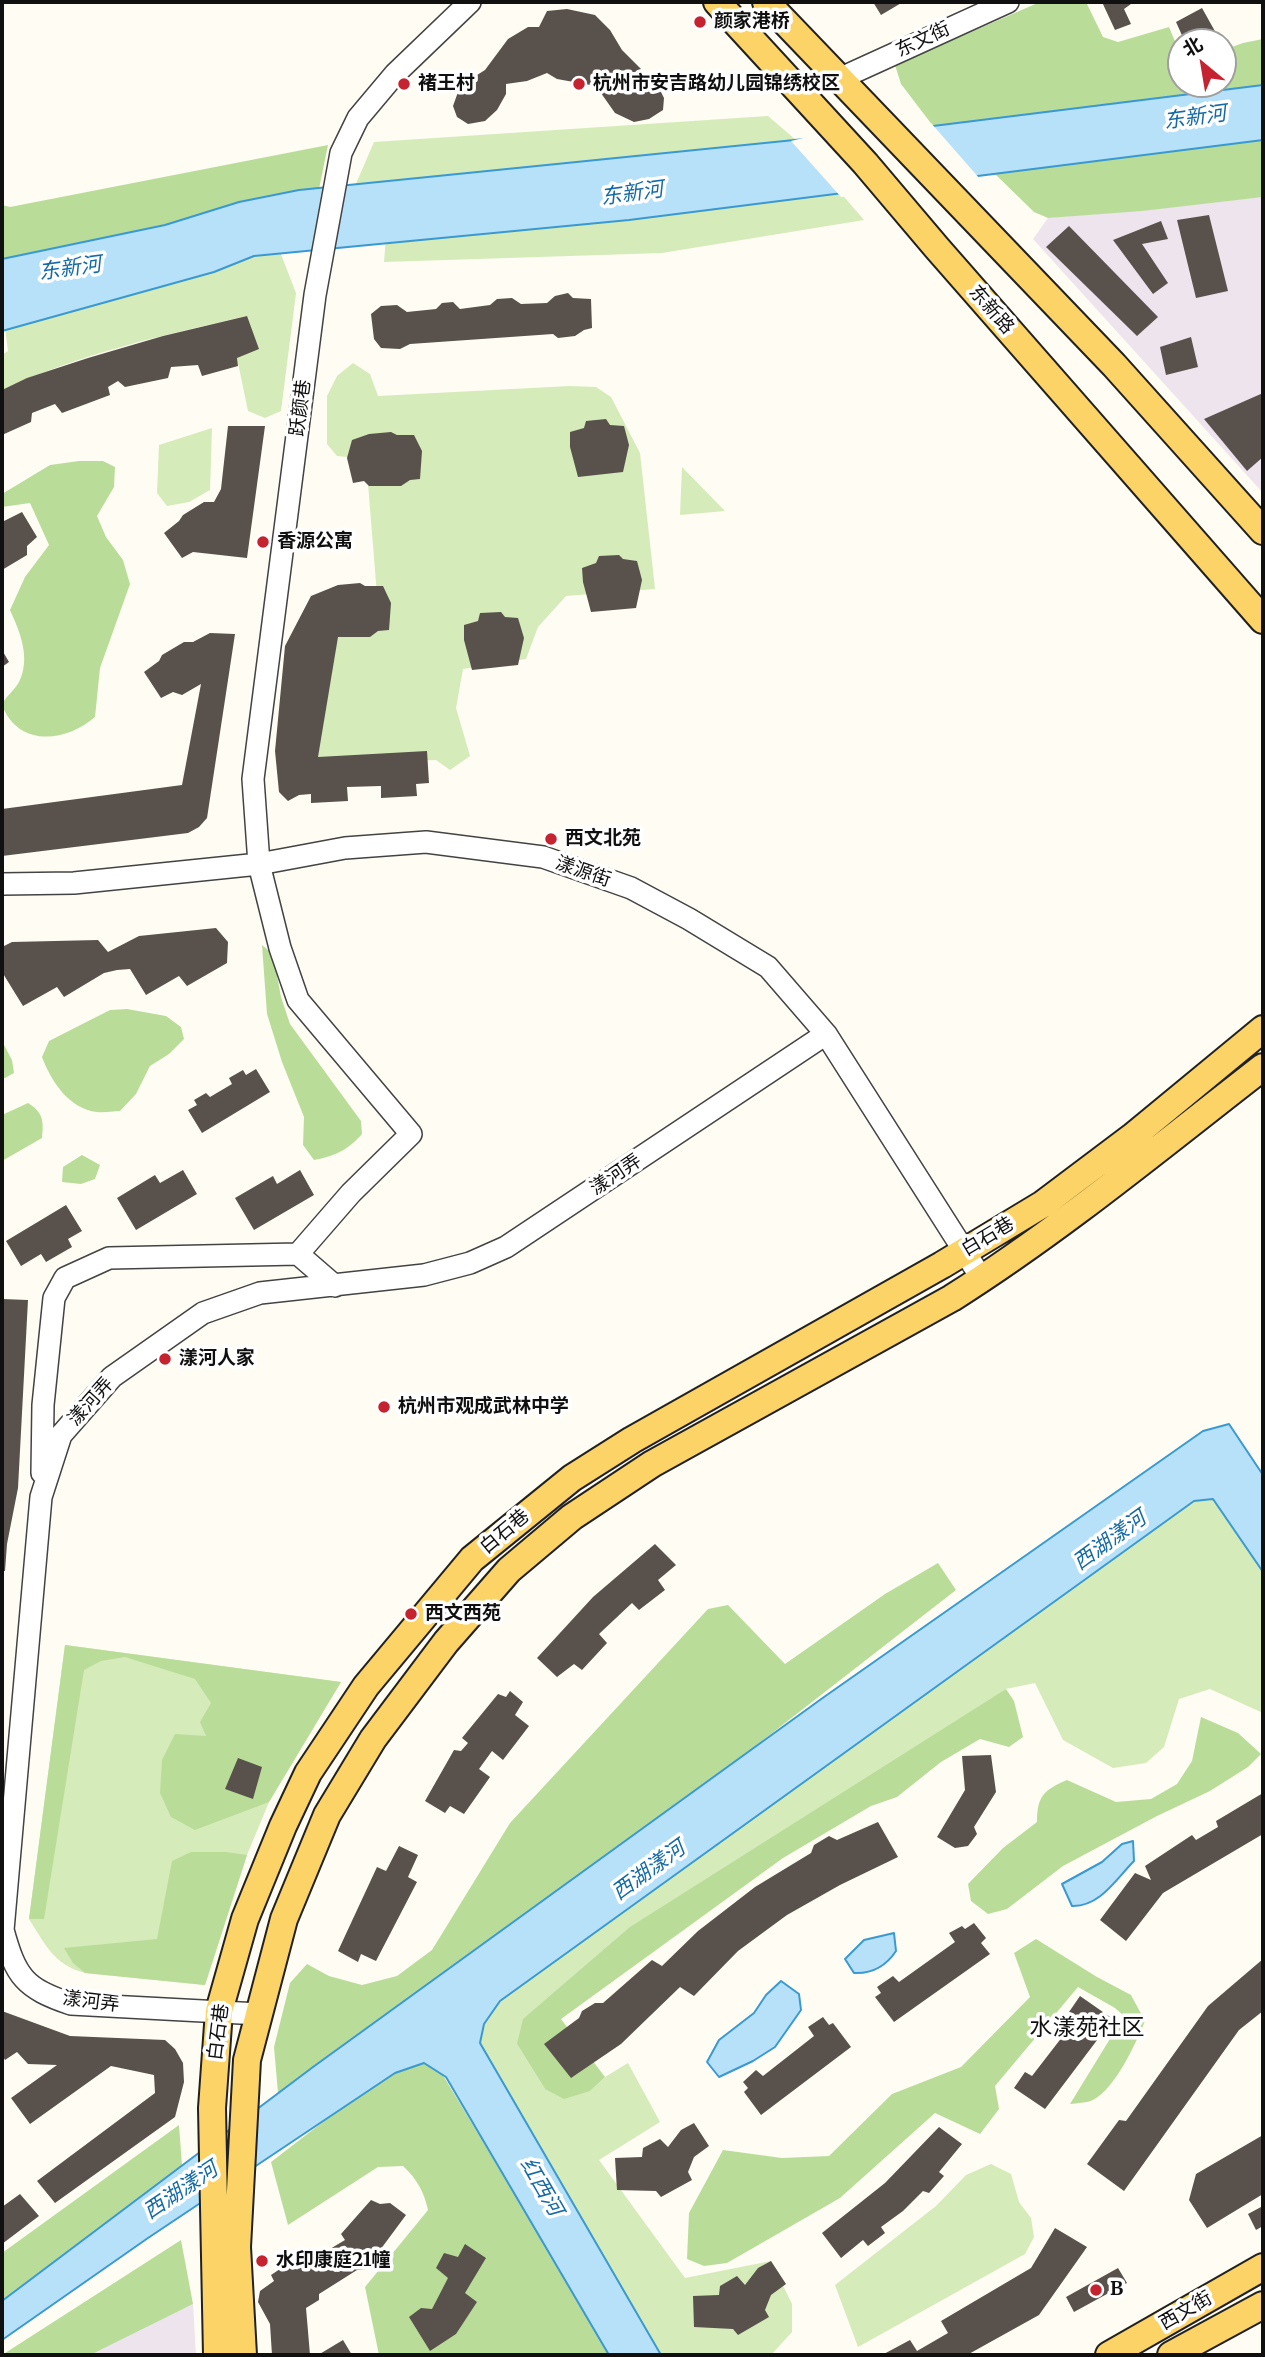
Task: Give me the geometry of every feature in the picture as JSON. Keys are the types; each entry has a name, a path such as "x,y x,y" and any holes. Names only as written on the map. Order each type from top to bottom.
{"main road":[{"name":"东新路","path":"717,2 888,190 1263,620"},
{"path":"766,2 1114,365 1263,531"},
{"name":"白石巷","path":"217,2355 212,2108 219,2011 245,1919 283,1826 308,1773 366,1686 472,1559 572,1478 632,1440 965,1251 1042,1204 1132,1137 1263,1029"},
{"name":"白石巷","path":"243,2355 237,2247 247,2060 284,1919 327,1815 382,1728 446,1642 509,1570 572,1517 652,1464 982,1279 1059,1225 1263,1067"},
{"name":"西文街","path":"1109,2355 1263,2267"},
{"name":"西文街","path":"1171,2355 1263,2305"}],"street":[{"name":"跃颜巷","path":"298,1254 351,1193 411,1134 298,1000 280,948 259,864 253,779 315,296 341,153 358,118 395,74 470,2"},
{"name":"东文街","path":"839,79 1007,2"},
{"name":"漾源街","path":"2,884 74,883 259,864 345,848 426,842 543,858 631,888 690,919 768,967 826,1034 982,1279"},
{"name":"漾河弄","path":"259,2014 71,2004 43,1994 25,1981 11,1960 3,1930 41,1497 61,1435 112,1377 203,1313 260,1293 425,1275 470,1262 506,1247 826,1034"},
{"path":"41,1497 43,1405 54,1298 65,1278 109,1258 298,1254 335,1286"}],"shaded area":[{"path":"1263,197 1263,493 1033,239 1048,218"},
{"path":"193,2304 196,2355 90,2355 101,2348"}],"green space":[{"path":"1040,2 1086,2 1103,37 1118,42 1169,27 1169,28 1167,28 1167,97 933,126 901,84 895,65"},
{"path":"1263,39 1263,85 1237,88 1237,45"},
{"path":"768,116 796,140 355,186 374,142"},
{"path":"1263,140 1263,197 1142,211 1048,218 1034,212 995,174"},
{"path":"328,145 319,189 260,198 146,230 2,259 2,205 10,207"},
{"path":"839,191 864,220 662,253 384,262 386,237"},
{"path":"277,244 296,293 281,411 265,418 248,411 237,358 247,316 91,356 2,390 2,355 8,351 4,319"},
{"path":"353,363 370,374 378,396 596,387 611,397 640,453 655,589 566,596 538,627 526,659 463,669 456,708 470,756 450,770 436,760 307,764 332,617 378,607 366,459 337,456 327,444 327,396 337,376"},
{"path":"212,428 210,490 189,502 167,506 157,493 159,445"},
{"path":"103,461 115,467 114,487 97,516 106,537 123,560 130,584 100,668 95,717 70,732 43,736 19,728 9,719 2,705 19,682 24,664 20,636 10,610 25,577 49,545 30,503 2,507 2,494 50,465"},
{"path":"682,467 725,511 680,515"},
{"path":"262,945 273,954 281,997 290,1024 361,1121 362,1134 341,1152 314,1160 303,1145 304,1117 282,1062 267,1014"},
{"path":"127,1009 166,1016 181,1027 184,1039 169,1054 150,1066 136,1094 120,1111 100,1112 78,1106 62,1092 50,1075 42,1057 49,1041 110,1010"},
{"path":"2,1041 12,1060 14,1073 5,1078 2,1077"},
{"path":"28,1103 37,1110 41,1118 42,1138 2,1161 2,1115"},
{"path":"82,1155 100,1165 95,1179 81,1184 62,1182 63,1167"},
{"path":"1213,1499 1263,1572 1263,1713 1210,1689 1179,1699 1164,1747 1146,1763 1113,1768 1063,1740 1035,1683 1006,1689 517,2044 545,2089 590,2091 605,2077 628,2063 660,2122 599,2160 685,2278 771,2261 792,2304 792,2332 771,2355 661,2355 480,2043 484,2024 499,2001 1195,1501"},
{"path":"938,1563 956,1590 740,1758 278,2093 274,2047 290,1983 307,1964 329,1976 362,1985 397,1976 432,1950 510,1823 708,1609 728,1605 785,1664 885,1594"},
{"path":"65,1645 341,1682 269,1802 247,1855 205,1985 85,1973 74,1969 65,1965 51,1952 29,1919"},
{"path":"65,1645 341,1682 269,1802 195,1830 171,1817 160,1793 162,1760 175,1734 206,1736 200,1722 211,1703 195,1679 125,1657 101,1661 84,1670 44,1919 29,1919"},
{"path":"1006,1689 1014,1701 1023,1737 1009,1747 980,1739 941,1762 897,1797 871,1806 783,1858 561,2019 605,2077 590,2091 564,2099 545,2089 517,2044 523,2019 630,1927"},
{"path":"1201,1717 1238,1733 1261,1754 1248,1767 1210,1791 1063,1866 1007,1909 988,1914 971,1901 968,1884 1003,1848 1037,1822 1038,1806 1047,1791 1067,1780 1116,1802 1151,1799 1177,1784 1192,1761"},
{"path":"191,1852 247,1855 205,1985 85,1973 73,1963 64,1948 157,1939 172,1861"},
{"path":"1036,1939 1131,1995 1145,2021 1124,2065 1101,2094 1091,2101 1070,2104 1124,2016 1078,1987 995,2086 999,2109 980,2134 935,2113 840,2198 727,2263 704,2266 687,2259 689,2213 723,2150 782,2158 829,2156 892,2094 961,2067 1030,1997 1014,1953"},
{"path":"411,2054 441,2072 612,2355 379,2355 365,2287 428,2210 419,2186 403,2166 378,2167 288,2225 271,2162"},
{"path":"179,2125 182,2166 2,2301 2,2253"},
{"path":"991,2164 1011,2174 1019,2202 1031,2218 1034,2237 1025,2254 858,2347 835,2285 936,2206 966,2175"},
{"path":"181,2240 193,2304 90,2355 2,2355"}],"water":[{"name":"东新河","path":"1263,85 1263,140 629,220 254,256 214,272 2,331 2,259 165,225 239,202 299,190 933,126 1167,97 1237,98 1237,88"},
{"path":"1229,1424 1263,1475 1263,1572 1213,1499 1194,1501 500,2001 484,2024 480,2043 661,2355 609,2355 446,2077 424,2063 395,2073 148,2238 2,2340 2,2301 313,2067 824,1697 1203,1431"},
{"path":"1133,1841 1134,1861 1114,1883 1091,1902 1072,1906 1062,1884 1102,1862 1122,1844"},
{"path":"894,1933 896,1951 888,1961 873,1970 854,1973 845,1959 864,1940"},
{"path":"781,1981 799,1994 801,2010 775,2047 719,2077 707,2062 719,2040 754,2013 766,1995"}],"pier":[{"path":"931,123 980,179 841,197 791,141 819,134"}],"building":[{"path":"873,2 903,2 881,15"},
{"path":"1102,2 1130,2 1124,9 1131,24 1115,30"},
{"path":"1202,8 1213,28 1179,28 1176,22"},
{"path":"567,9 595,15 610,30 622,50 658,86 664,98 663,110 649,119 634,122 615,113 596,86 557,79 547,73 527,81 506,84 506,94 497,110 485,121 468,124 457,117 453,106 458,92 466,82 485,70 508,39 528,27 539,27 547,11"},
{"path":"1209,215 1228,291 1196,298 1177,220"},
{"path":"1161,221 1168,239 1142,244 1168,283 1153,294 1113,240"},
{"path":"1069,226 1158,317 1137,336 1046,247"},
{"path":"568,293 573,298 591,299 592,328 575,336 558,338 553,334 410,344 400,349 381,348 374,339 371,314 381,306 397,305 407,312 436,309 442,303 453,302 460,309 490,305 497,299 512,298 521,304 547,303 555,296"},
{"path":"247,316 259,349 237,358 238,366 202,376 198,365 171,367 168,378 125,387 118,381 108,387 110,395 62,413 55,404 32,413 31,422 2,435 2,390 27,378 88,358 163,336"},
{"path":"1191,337 1198,367 1166,375 1160,347"},
{"path":"1263,393 1263,457 1247,471 1204,419"},
{"path":"606,419 610,425 624,426 629,445 623,472 578,477 570,447 570,432 584,428 586,421"},
{"path":"228,426 265,426 247,558 193,552 182,558 164,533 183,515 204,502 214,502 221,489"},
{"path":"391,432 397,435 414,435 422,451 420,479 410,480 401,486 369,486 364,481 353,483 347,458 352,440 369,434"},
{"path":"22,512 37,537 27,546 27,555 2,570 2,522"},
{"path":"619,555 623,559 637,561 642,580 636,608 591,612 582,568 596,563 599,556"},
{"path":"360,583 365,586 383,586 391,603 389,630 378,631 370,637 338,637 318,757 427,751 429,783 416,784 417,796 381,798 381,786 347,787 348,801 311,803 311,794 299,795 288,801 279,792 275,751 285,646 311,596 338,585"},
{"path":"501,612 505,617 518,618 524,638 518,665 472,670 464,640 464,625 478,621 480,613"},
{"path":"210,633 235,634 207,818 199,827 188,833 2,856 2,809 182,785 201,684 182,695 173,692 161,698 144,672 159,661 162,655 184,642 193,642"},
{"path":"2,650 9,662 2,667"},
{"path":"216,928 228,942 227,963 187,986 179,976 146,995 130,969 117,970 104,973 64,997 57,987 23,1006 2,972 2,947 12,942 98,940 108,952 139,936"},
{"path":"256,1069 270,1092 202,1133 188,1110 197,1105 194,1100 206,1093 210,1097 232,1084 229,1078 243,1070 246,1075"},
{"path":"183,1170 197,1194 136,1230 117,1198 155,1175 160,1183"},
{"path":"300,1170 314,1195 254,1230 235,1198 273,1176 277,1184"},
{"path":"66,1205 82,1231 68,1239 72,1247 46,1262 41,1254 21,1266 6,1241"},
{"path":"2,1299 28,1300 18,1488 7,1544 5,1571 2,1571"},
{"path":"655,1544 676,1565 658,1580 665,1590 639,1610 632,1603 599,1634 607,1643 582,1670 574,1664 557,1677 537,1658 593,1597"},
{"path":"510,1691 523,1702 515,1715 529,1726 503,1760 492,1751 479,1769 490,1777 464,1814 450,1806 445,1813 425,1801 454,1750 461,1751 468,1743 462,1738 498,1694 506,1697"},
{"path":"991,1755 996,1792 974,1827 977,1834 968,1846 955,1848 937,1837 965,1790 962,1756"},
{"path":"238,1758 262,1767 253,1799 225,1789"},
{"path":"1263,1793 1263,1834 1163,1893 1126,1941 1100,1920 1135,1873 1151,1880 1145,1866 1192,1835 1196,1840 1218,1827 1216,1821"},
{"path":"878,1822 898,1857 787,1915 738,1951 694,1996 680,1987 621,2044 571,2078 544,2044 579,2018 582,2011 595,2003 603,2003 652,1960 662,1966 698,1931 755,1887 811,1853 814,1845 829,1836 837,1840"},
{"path":"399,1846 418,1855 408,1877 417,1882 376,1961 361,1954 358,1962 338,1951 377,1867 386,1871"},
{"path":"974,1923 986,1938 981,1943 990,1954 894,2022 875,1997 881,1993 877,1987 893,1976 899,1982 955,1942 949,1933 962,1926 965,1929"},
{"path":"1263,1959 1263,2011 1239,2030 1124,2191 1087,2164 1119,2120 1126,2121 1208,2006"},
{"path":"1080,1996 1113,2019 1045,2109 1014,2088 1025,2072 1032,2076 1076,2019 1069,2012"},
{"path":"2,2011 70,2036 165,2040 175,2049 183,2063 184,2082 175,2117 55,2203 37,2181 155,2093 154,2075 111,2066 30,2124 11,2098 57,2065 28,2064 17,2052 5,2060 2,2055"},
{"path":"823,2017 829,2025 833,2023 851,2047 761,2115 744,2092 748,2088 743,2082 756,2070 763,2076 814,2036 808,2027"},
{"path":"694,2123 709,2146 694,2157 688,2172 692,2180 661,2197 656,2191 617,2190 615,2158 642,2157 643,2148 660,2139 668,2147 681,2130"},
{"path":"939,2127 962,2144 939,2172 944,2176 929,2193 923,2191 903,2211 881,2227 885,2233 868,2246 863,2240 841,2258 822,2233 885,2183"},
{"path":"1263,2135 1263,2194 1207,2228 1189,2200 1196,2174"},
{"path":"20,2194 39,2216 2,2244 2,2207"},
{"path":"371,2200 380,2204 390,2203 406,2215 366,2269 357,2270 319,2294 319,2300 306,2308 310,2355 272,2355 270,2324 258,2302 260,2291 274,2281 271,2275 292,2261 298,2268 345,2240 341,2234"},
{"path":"1261,2207 1263,2226 1256,2230 1248,2214"},
{"path":"1055,2228 1087,2247 1039,2315 967,2355 882,2355 910,2340 917,2351 948,2333 941,2321 1031,2268"},
{"path":"465,2244 486,2258 465,2293 477,2302 456,2334 430,2351 409,2317 421,2308 432,2309 448,2278 436,2268 444,2253 458,2257"},
{"path":"771,2261 786,2284 771,2295 765,2310 769,2317 738,2335 733,2329 694,2327 693,2296 719,2295 720,2286 737,2276 745,2285 758,2268"},
{"name":"B","path":"1118,2268 1127,2283 1074,2312 1066,2297"},
{"path":"343,2340 352,2355 318,2355"}],"place":[{"name":"颜家港桥","path":"700,22"},
{"name":"褚王村","path":"404,84"},
{"name":"杭州市安吉路幼儿园锦绣校区","path":"579,84"},
{"name":"香源公寓","path":"263,542"},
{"name":"西文北苑","path":"551,839"},
{"name":"漾河人家","path":"165,1359"},
{"name":"杭州市观成武林中学","path":"384,1407"},
{"name":"西文西苑","path":"411,1614"},
{"name":"水印康庭21幢","path":"262,2261"},
{"name":"B","path":"1096,2290"}],"district":[{"name":"水漾苑社区","path":"1087,2028"}],"water label":[{"name":"西湖漾河","path":"1110,1541"},
{"name":"西湖漾河","path":"649,1871"},
{"name":"红西河","path":"541,2187"},
{"name":"西湖漾河","path":"181,2191"}]}
